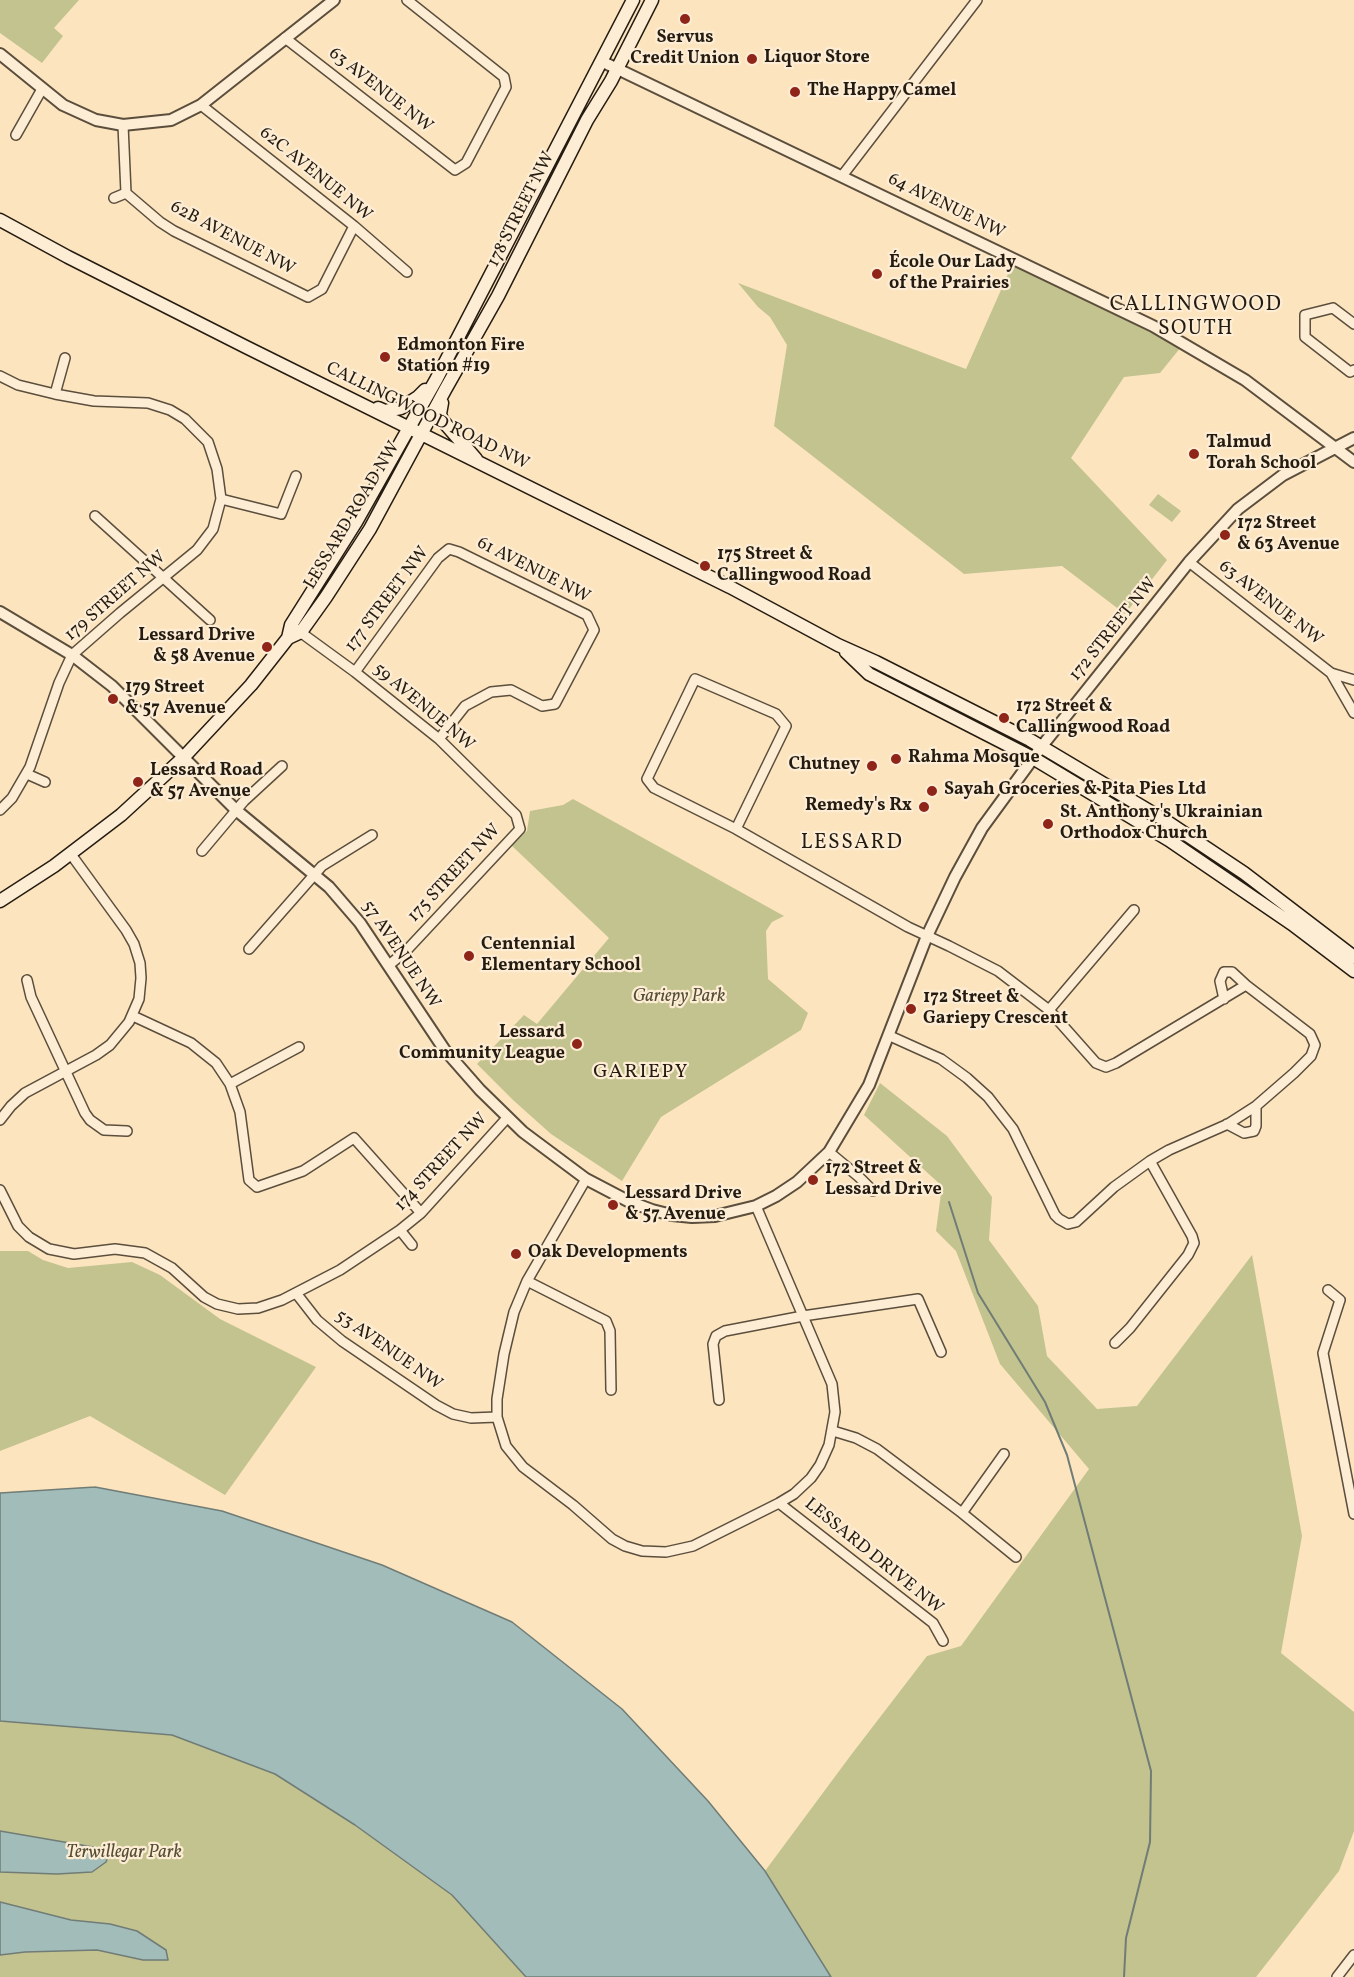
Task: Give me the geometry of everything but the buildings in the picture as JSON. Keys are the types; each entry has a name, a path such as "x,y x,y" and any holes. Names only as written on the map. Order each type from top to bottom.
{"main road":[{"name":"178 STREET NW","path":"408,428 437,378 603,62 633,0"},
{"name":"178 STREET NW","path":"422,435 504,286 587,120 617,69 652,0"},
{"name":"CALLINGWOOD ROAD NW","path":"0,220 68,257 730,587 838,645 1042,746 1244,873 1352,955"},
{"path":"358,402 385,411 401,408 418,397 437,378"},
{"path":"445,390 440,414 442,420 482,464"},
{"name":"LESSARD ROAD NW","path":"296,628 408,428"},
{"name":"LESSARD ROAD NW","path":"0,901 70,854 121,815 183,758 239,699 352,558 422,435"},
{"name":"CALLINGWOOD ROAD NW","path":"838,645 869,674 1033,758 1168,840 1292,924 1354,971"}],"street":[{"path":"0,54 63,105 96,120 123,125 171,120 201,105 334,0"},
{"name":"63 AVENUE NW","path":"285,38 455,170 466,162 506,87 504,77 407,0"},
{"path":"842,176 977,0"},
{"name":"64 AVENUE NW","path":"603,62 1153,326 1245,380 1354,462"},
{"path":"16,135 42,89"},
{"name":"62C AVENUE NW","path":"201,105 354,226 407,272"},
{"path":"114,198 126,193 123,125"},
{"name":"62B AVENUE NW","path":"126,193 174,231 308,297 322,289 354,226"},
{"path":"1354,324 1333,308 1305,315 1305,337 1350,372 1354,370"},
{"path":"0,376 18,386 55,394 65,358"},
{"name":"179 STREET NW","path":"0,810 12,798 27,774 59,683 72,655 163,576 197,550 213,529 221,499 217,469 207,442 185,419 170,410 148,403 94,401 55,394"},
{"name":"172 STREET NW","path":"652,1210 682,1216 715,1216 756,1206 787,1190 829,1152 863,1098 890,1036 927,936 951,885 982,828 1033,758 1189,562 1238,509 1283,475 1354,438"},
{"path":"221,499 281,514 296,476"},
{"path":"95,516 210,620"},
{"name":"61 AVENUE NW","path":"439,739 465,706 491,692 511,690 542,706 555,704 594,630 587,615 449,549"},
{"name":"177 STREET NW","path":"355,672 438,558 449,549"},
{"name":"63 AVENUE NW","path":"1189,562 1331,673 1354,680"},
{"name":"57 AVENUE NW","path":"0,612 72,655 112,686 236,810 314,874 351,910 444,1049 507,1118 586,1179 608,1192 652,1210"},
{"name":"59 AVENUE NW","path":"296,628 439,739 516,815 519,829"},
{"name":"63 AVENUE NW","path":"1331,673 1354,713"},
{"path":"736,829 786,726 776,714 695,679 647,779 654,788 736,829 908,927 998,972 1048,1010 1096,1063 1106,1067 1116,1063 1246,985"},
{"path":"202,850 236,810 282,766"},
{"path":"27,774 45,782"},
{"name":"175 STREET NW","path":"388,965 406,951 519,829"},
{"path":"249,949 328,861 372,835"},
{"path":"0,1120 25,1093 110,1045 133,1016 139,999 140,963 134,944 70,854"},
{"path":"1048,1010 1134,910"},
{"path":"890,1036 941,1059 967,1077 988,1097 1013,1129 1055,1215 1063,1223 1068,1224 1076,1222 1114,1187 1150,1161 1227,1124 1256,1106 1311,1056 1315,1045 1310,1034 1232,972 1224,972 1220,981 1224,999"},
{"path":"27,980 31,997 90,1120 109,1132 127,1131"},
{"path":"133,1016 191,1044 216,1063 230,1084 240,1112 249,1180 257,1187 303,1171 354,1138 421,1213"},
{"path":"230,1084 299,1047"},
{"path":"1227,1124 1244,1133 1254,1131 1256,1106"},
{"name":"174 STREET NW","path":"296,1293 340,1270 400,1230 421,1213 507,1118"},
{"path":"829,1152 860,1177 873,1191"},
{"path":"1115,1343 1130,1328 1188,1255 1194,1243 1150,1161"},
{"name":"LESSARD DRIVE NW","path":"586,1179 527,1281 508,1332 497,1399 497,1417 506,1446 523,1467 573,1505 603,1533 633,1549 659,1553 688,1548 794,1494 815,1473 825,1456 833,1431 835,1404 832,1384 756,1206"},
{"path":"0,1190 18,1226 29,1237 49,1249 74,1254 115,1249 145,1253 172,1268 204,1297 227,1308 258,1308 274,1304 296,1293"},
{"name":"174 STREET NW","path":"400,1230 412,1245"},
{"path":"527,1281 606,1321 610,1331 611,1390"},
{"path":"1328,1290 1340,1300 1323,1353 1354,1514"},
{"name":"53 AVENUE NW","path":"296,1293 317,1320 342,1341 436,1406 453,1414 471,1418 497,1417"},
{"path":"719,1400 713,1344 716,1336 725,1331 802,1316 918,1299 941,1352"},
{"path":"833,1431 856,1438 877,1449 1016,1557"},
{"path":"962,1513 1004,1454"},
{"name":"LESSARD DRIVE NW","path":"779,1503 933,1623 943,1641"},
{"path":"1337,1977 1353,1958"}],"green space":[{"path":"0,0 79,0 54,28 63,36 42,63 0,33"},
{"path":"1012,265 1181,347 1160,373 1124,377 1071,458 1167,560 1125,614 1062,566 964,574 774,426 787,345 770,317 758,307 738,283 966,369"},
{"path":"1158,494 1181,511 1172,522 1149,505"},
{"name":"Gariepy Park","path":"573,799 784,916 772,922 766,931 768,979 808,1013 801,1030 661,1117 622,1181 551,1134 477,1064 524,1015 537,1024 609,938 511,845 527,831 530,811 563,805"},
{"path":"880,1083 947,1136 992,1197 989,1240 1038,1306 1047,1356 1097,1409 1137,1406 1252,1255 1302,1536 1281,1653 1354,1712 1354,1831 1339,1871 1256,1977 831,1977 765,1871 927,1656 961,1646 1089,1469 1000,1364 956,1251 936,1231 942,1186 864,1115"},
{"path":"0,1251 28,1251 43,1260 68,1268 132,1262 160,1275 220,1319 316,1367 225,1495 90,1416 0,1451"},
{"name":"Terwillegar Park","path":"0,1721 172,1735 275,1774 355,1825 452,1895 526,1977 0,1977"}],"water":[{"path":"95,1487 222,1511 382,1565 512,1622 622,1709 708,1801 765,1871 831,1977 526,1977 452,1895 355,1825 275,1774 172,1735 0,1721 0,1493"},
{"path":"0,1831 110,1852 106,1862 92,1872 57,1874 0,1872"},
{"path":"0,1902 71,1920 110,1924 137,1931 166,1950 168,1960 143,1960 97,1950 0,1955"}],"waterway":[{"path":"949,1202 978,1293 1045,1402 1067,1455 1151,1771 1150,1842 1126,1938 1124,1977"}],"place":[{"name":"Servus Credit Union","path":"685,19"},
{"name":"Liquor Store","path":"752,59"},
{"name":"The Happy Camel","path":"795,92"},
{"name":"École Our Lady of the Prairies","path":"877,274"},
{"name":"Edmonton Fire Station #19","path":"385,357"},
{"name":"Talmud Torah School","path":"1194,454"},
{"name":"172 Street & 63 Avenue","path":"1225,535"},
{"name":"175 Street & Callingwood Road","path":"705,566"},
{"name":"Lessard Drive & 58 Avenue","path":"267,647"},
{"name":"179 Street & 57 Avenue","path":"113,699"},
{"name":"172 Street & Callingwood Road","path":"1004,718"},
{"name":"Rahma Mosque","path":"896,759"},
{"name":"Chutney","path":"872,766"},
{"name":"Lessard Road & 57 Avenue","path":"138,782"},
{"name":"Sayah Groceries & Pita Pies Ltd","path":"932,791"},
{"name":"Remedy's Rx","path":"924,807"},
{"name":"St. Anthony's Ukrainian Orthodox Church","path":"1048,824"},
{"name":"Centennial Elementary School","path":"469,956"},
{"name":"172 Street & Gariepy Crescent","path":"911,1009"},
{"name":"Lessard Community League","path":"577,1044"},
{"name":"172 Street & Lessard Drive","path":"813,1180"},
{"name":"Lessard Drive & 57 Avenue","path":"613,1205"},
{"name":"Oak Developments","path":"516,1254"}],"district":[{"name":"CALLINGWOOD SOUTH","path":"1196,318"},
{"name":"LESSARD","path":"852,844"},
{"name":"GARIEPY","path":"641,1073"}]}
